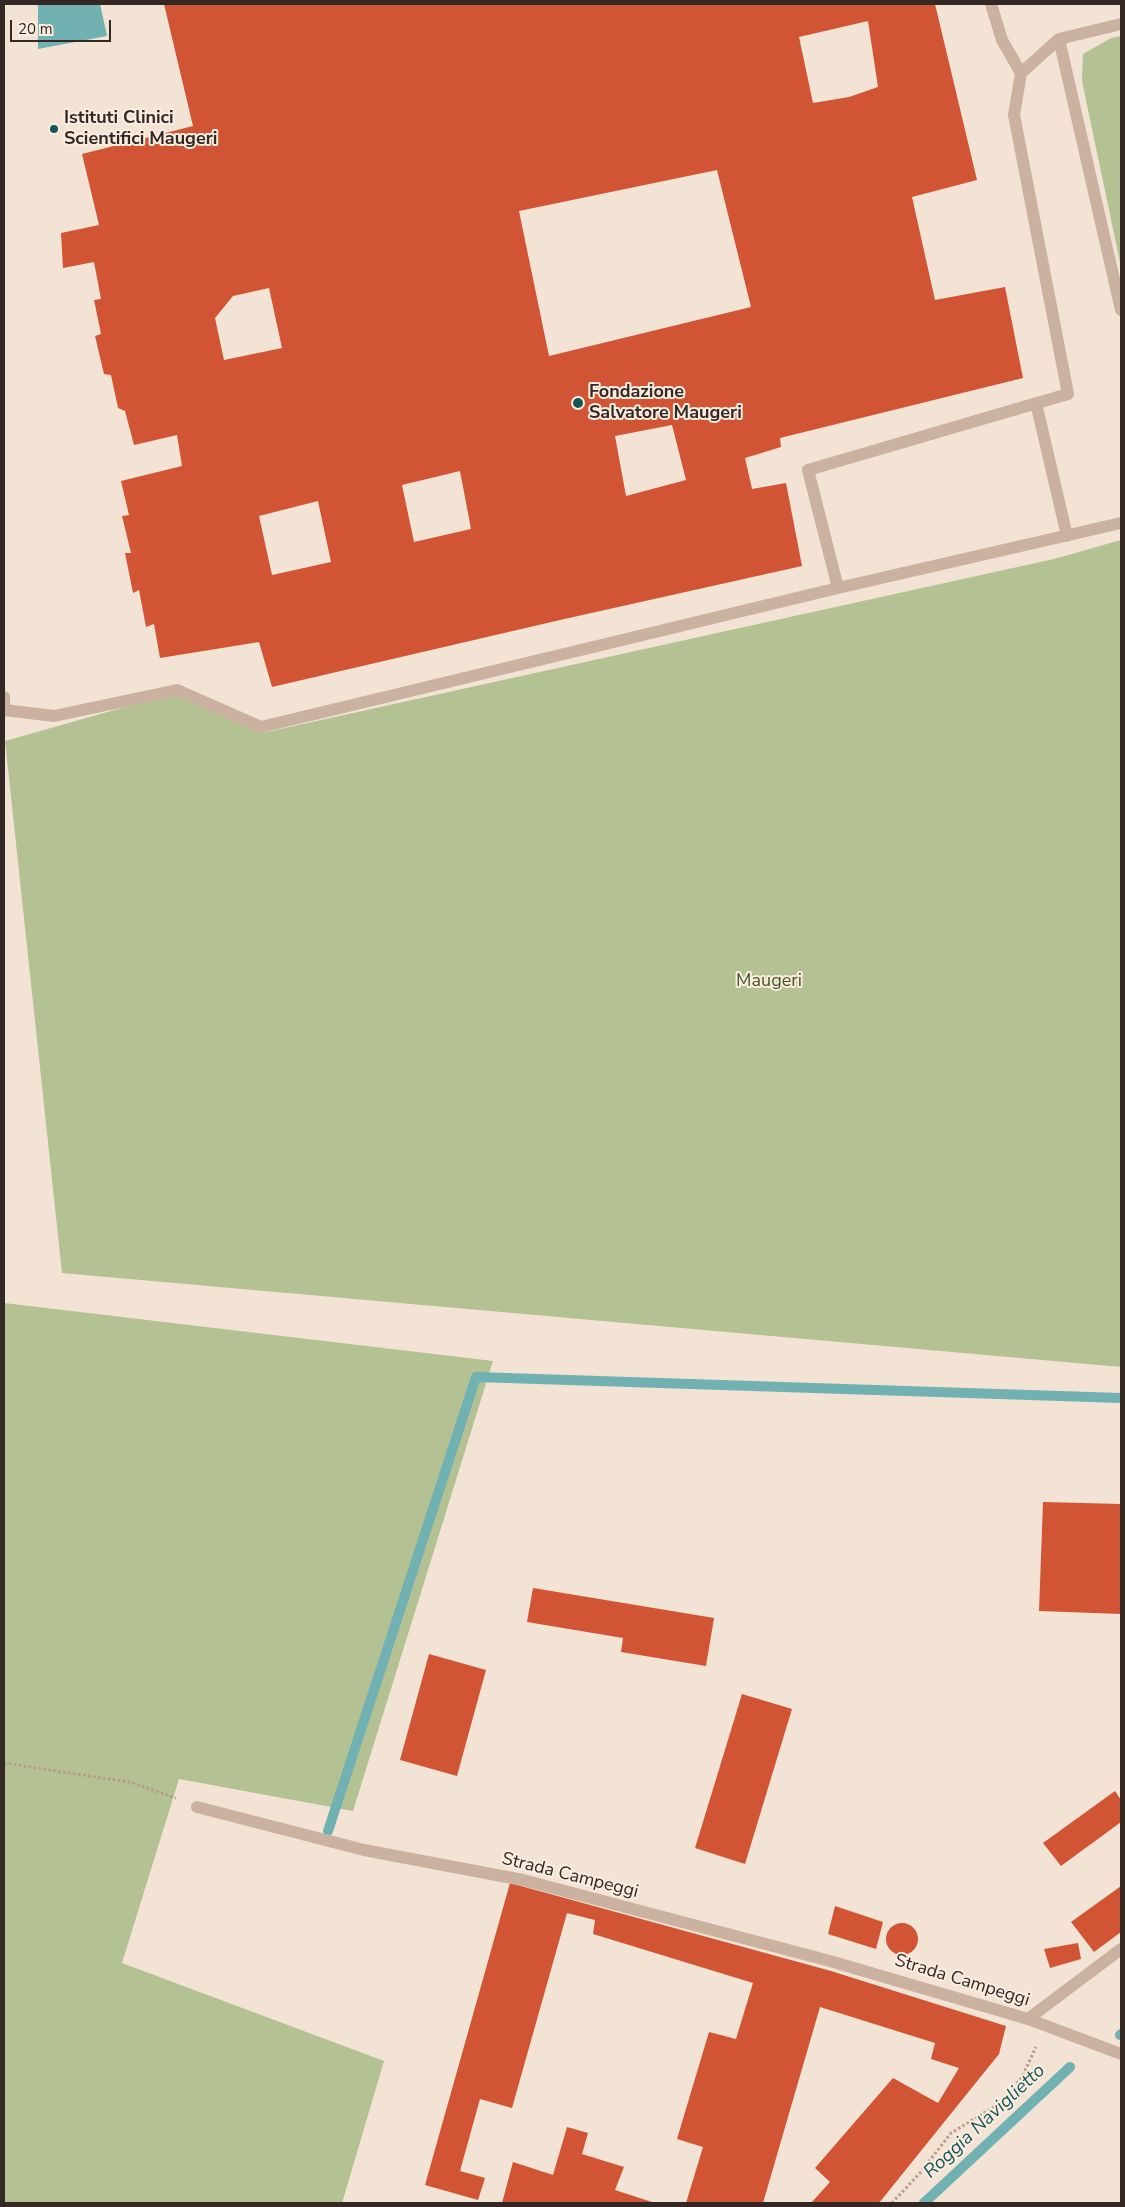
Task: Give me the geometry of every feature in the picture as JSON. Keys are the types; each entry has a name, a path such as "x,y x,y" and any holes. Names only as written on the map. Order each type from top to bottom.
{"street":[{"path":"990,4 1002,40 1021,73"},
{"path":"838,588 808,470 1068,394 1014,115 1021,73 1059,38 1121,24"},
{"path":"1059,38 1121,310"},
{"path":"1036,403 1067,536"},
{"path":"4,697 4,710 54,716 177,690 261,727 838,588 1121,523"},
{"name":"Strada Campeggi","path":"197,1807 364,1850 522,1880 830,1961 1028,2019 1121,2054"},
{"path":"1028,2019 1121,1949"}],"path":[{"path":"4,1763 140,1784 197,1807"},
{"path":"892,2203 920,2173 950,2133 1002,2102 1022,2077 1036,2048 1028,2019"}],"green space":[{"path":"1121,36 1121,267 1082,81 1083,54 1111,38"},
{"name":"Maugeri","path":"1121,540 1121,1367 62,1273 5,741 178,692 262,733 1054,559"},
{"path":"4,1303 493,1361 353,1811 179,1779 122,1963 384,2061 342,2203 4,2203"}],"water":[{"path":"38,4 100,4 107,36 38,49"}],"building":[{"name":"Fondazione Salvatore Maugeri","path":"164,4 935,4 977,180 912,197 935,300 1005,287 1023,378 780,438 781,447 745,458 752,489 786,483 802,566 272,687 259,642 160,658 154,624 146,627 139,590 133,593 125,553 131,553 122,516 129,515 121,481 182,466 177,435 134,445 125,411 118,408 111,375 104,374 95,336 101,334 94,300 101,299 94,262 63,268 61,233 99,225 82,154 193,126","holes":["868,21 878,87 849,97 813,103 799,37","717,170 751,307 549,356 519,211","269,288 282,348 224,360 215,318 233,296","672,425 686,480 626,496 615,436","460,471 471,529 414,542 402,485","318,501 331,562 272,575 259,516"]},
{"path":"1043,1502 1121,1504 1121,1614 1039,1611"},
{"path":"533,1588 714,1618 706,1666 621,1652 623,1638 527,1622"},
{"path":"429,1654 486,1670 457,1776 400,1760"},
{"path":"742,1694 792,1709 745,1864 695,1848"},
{"path":"1115,1791 1121,1800 1121,1822 1061,1866 1043,1843"},
{"path":"510,1883 831,1971 1006,2026 999,2054 879,2203 811,2203 830,2182 815,2168 893,2078 938,2103 959,2068 931,2059 935,2043 820,2007 763,2203 686,2203 703,2147 677,2139 709,2032 736,2039 753,1983 593,1934 595,1920 567,1913 512,2108 480,2099 460,2171 485,2178 478,2200 425,2185"},
{"path":"1121,1886 1121,1932 1094,1952 1071,1922"},
{"path":"835,1906 883,1922 876,1949 828,1934"},
{"path":"902,1923 908,1924 913,1928 917,1933 917,1945 913,1950 908,1954 902,1955 896,1954 891,1950 887,1945 886,1939 887,1933 891,1928 896,1924"},
{"path":"1078,1943 1081,1959 1050,1968 1044,1949"},
{"path":"567,2127 588,2133 582,2154 624,2167 615,2190 655,2203 502,2203 513,2162 553,2175"}],"waterway":[{"path":"328,1831 476,1377 1121,1398"},
{"name":"Roggia Naviglietto","path":"924,2203 1070,2067"}],"place":[{"name":"Istituti Clinici Scientifici Maugeri","path":"54,129"},
{"name":"Fondazione Salvatore Maugeri","path":"578,403"}]}
